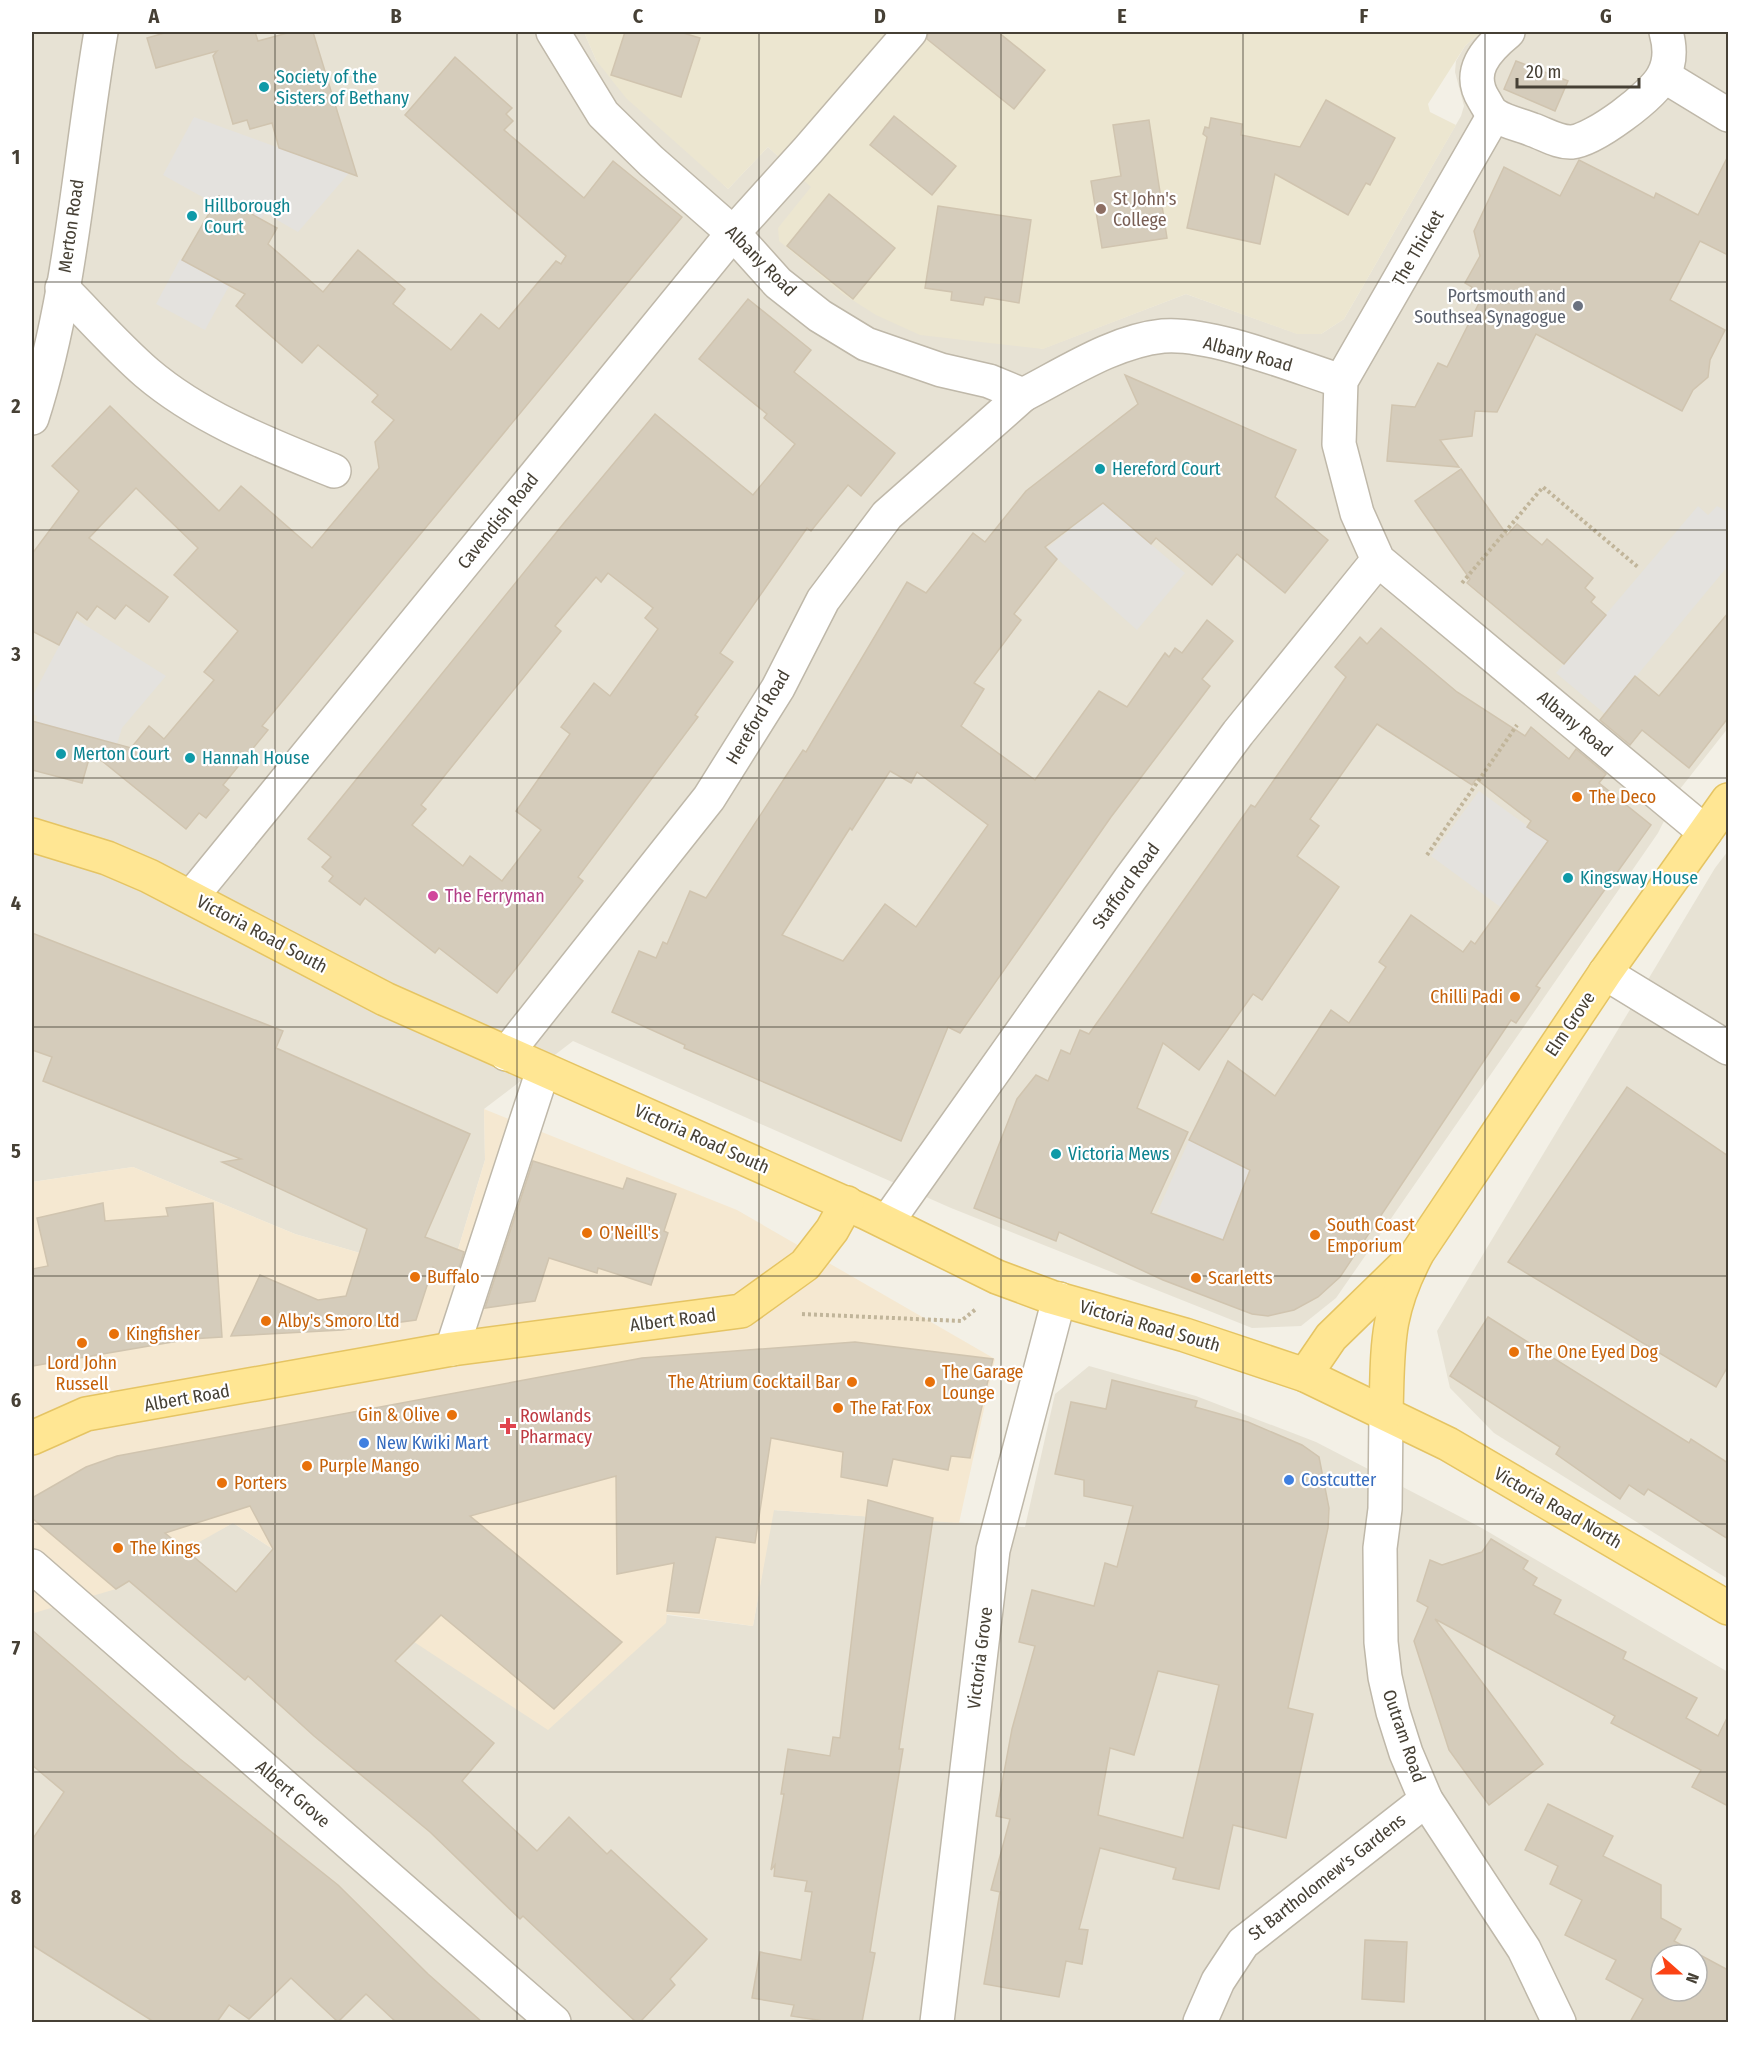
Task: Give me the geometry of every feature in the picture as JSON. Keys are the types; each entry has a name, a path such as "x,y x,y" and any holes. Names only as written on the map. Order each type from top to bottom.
{"main road":[{"name":"Elm Grove","path":"1386,1413 1388,1335 1391,1315 1402,1282 1418,1252 1605,973 1728,800"},
{"name":"Victoria Road South","path":"32,835 107,858 192,896 385,999 887,1221 1008,1281 1059,1299 1207,1341 1305,1375 1386,1413"},
{"name":"Albert Road","path":"32,1438 86,1414 452,1348 741,1311 805,1265 832,1230 847,1203"},
{"name":"Elm Grove","path":"1305,1375 1331,1337 1418,1252"},
{"name":"Victoria Road North","path":"1386,1413 1502,1474 1728,1608"}],"street":[{"name":"Merton Road","path":"32,418 52,342 62,288 101,32"},
{"name":"Albany Road","path":"553,32 603,114 651,161 733,233 778,283 820,316 866,344 940,370 989,381 1023,395 1114,349 1163,336 1215,342 1341,381 1339,444 1357,513 1378,560 1705,832"},
{"name":"Cavendish Road","path":"192,896 733,233 910,32"},
{"path":"1508,32 1485,55 1477,68 1475,78 1481,96 1494,115 1565,142 1574,142 1602,128 1651,93 1664,76 1670,46 1666,32"},
{"path":"1664,76 1728,116"},
{"name":"The Thicket","path":"1341,381 1494,115"},
{"path":"62,288 147,373 196,407 254,438 334,471"},
{"name":"Hereford Road","path":"506,1054 710,798 778,688 823,600 887,515 1023,395"},
{"name":"Stafford Road","path":"887,1221 1130,879 1225,752 1378,560"},
{"path":"1605,973 1728,1048"},
{"path":"452,1348 543,1070"},
{"name":"Victoria Grove","path":"937,2022 993,1550 1059,1299"},
{"name":"Outram Road","path":"1386,1413 1385,1509 1380,1548 1383,1665 1393,1712 1406,1753 1426,1800 1524,1949 1559,2022"},
{"name":"Albert Grove","path":"32,1566 554,2022"},
{"name":"St Bartholomew's Gardens","path":"1200,2022 1218,1981 1243,1943 1426,1800"}],"path":[{"path":"1439,611 1543,487 1639,568"},
{"path":"1427,855 1539,694"},
{"path":"799,1314 961,1321 1008,1281"}],"shaded area":[{"path":"32,32 584,32 596,60 728,189 768,147 812,187 779,228 1042,349 1186,294 1298,334 1321,334 1344,319 1461,116 1464,106 1455,72 1456,61 1465,46 1481,32 1728,32 1728,728 1680,789 1658,833 1336,1298 1301,1326 1252,1328 951,1208 573,1041 484,1109 485,1160 449,1279 295,1234 133,1167 32,1182"},
{"name":"St John's College","path":"584,32 1481,32 1465,46 1428,104 1430,112 1456,125 1344,319 1321,334 1297,334 1186,294 1043,349 920,335 876,315 843,294 779,241 778,228 811,187 768,147 728,189 626,98 596,60"},
{"path":"194,117 349,173 298,232 265,213 261,219 220,196 215,204 163,175"},
{"path":"180,259 229,286 205,330 156,304"},
{"path":"1102,503 1185,573 1137,630 1046,549"},
{"path":"1698,506 1708,515 1717,506 1728,512 1728,566 1605,714 1556,673"},
{"path":"74,618 166,676 122,728 117,744 36,722 37,716 32,714 32,697"},
{"path":"1479,791 1548,841 1509,893 1516,898 1514,917 1431,856"},
{"path":"1728,851 1728,1579 1494,1433 1450,1388 1437,1331 1715,868"},
{"path":"484,1109 737,1210 995,1359 959,1523 774,1510 753,1626 667,1614 666,1623 548,1730 233,1523 116,1589 34,1613 32,1616 32,1182 133,1167 295,1234 449,1279 485,1160"},
{"path":"1189,1140 1272,1182 1223,1240 1157,1213"},
{"path":"1089,1366 1196,1396 1316,1442 1480,1527 1728,1672 1728,2022 32,2022 32,1616 34,1613 168,1557 233,1523 302,1568 753,1626 773,1510 1025,1527 1055,1394"}],"building":[{"name":"Society of the Sisters of Bethany","path":"168,32 255,32 258,41 291,32 313,32 357,176 279,148 272,123 250,129 247,120 233,124 213,56 217,51 156,68 147,38"},
{"path":"625,32 680,32 700,38 681,97 611,75"},
{"path":"928,32 998,32 1045,70 1014,109 927,39"},
{"path":"455,57 512,108 506,114 513,121 504,130 584,198 613,161 682,217 262,726 268,730 223,785 229,790 206,818 199,813 186,829 91,752 82,783 32,770 32,721 131,748 149,726 164,739 214,680 204,672 238,631 174,575 198,548 136,488 89,538 168,597 149,622 126,605 115,619 97,606 87,620 77,612 59,645 32,631 32,554 79,491 52,466 110,406 219,511 241,486 312,548 379,468 375,442 394,420 372,402 378,395 318,345 302,363 236,306 245,294 182,260 219,196 277,228 268,244 323,292 358,250 405,289 393,304 451,350 481,314 499,329 556,261 561,264 566,256 405,115"},
{"path":"1516,61 1568,81 1555,111 1504,89"},
{"path":"1326,100 1395,138 1370,185 1366,183 1348,215 1275,174 1260,244 1187,228 1207,137 1203,134 1205,127 1209,128 1211,118 1242,124 1241,135 1300,147"},
{"path":"894,116 956,166 932,195 870,145"},
{"path":"1149,120 1167,238 1102,248 1091,181 1121,176 1113,125"},
{"path":"1728,156 1728,255 1700,241 1670,300 1725,330 1710,360 1708,377 1693,390 1682,411 1536,334 1497,412 1475,411 1472,436 1440,440 1459,467 1387,461 1392,405 1415,407 1438,363 1447,367 1480,301 1468,295 1472,287 1465,283 1480,256 1474,231 1504,167 1560,196 1579,160 1654,198 1656,193 1698,215"},
{"path":"829,194 895,248 853,299 787,246"},
{"path":"938,206 1031,220 1019,303 985,297 983,305 951,300 952,292 925,288"},
{"path":"748,299 811,350 794,372 895,453 861,496 848,485 811,531 807,528 720,653 733,662 695,715 698,717 578,877 583,881 497,993 439,948 435,953 365,898 360,905 329,881 333,876 322,867 331,857 308,839 655,414 753,495 795,444 764,418 767,414 699,359","holes":["608,573 653,608 645,618 658,629 610,696 594,683 561,727 570,734 516,811 541,830 502,881 470,856 463,866 412,825 426,809 421,805 561,631 555,626 596,577 601,582"]},
{"path":"1125,375 1296,450 1275,497 1328,540 1285,593 1237,554 1212,585 1156,538 1151,544 1103,503 1045,547 1057,559 1014,614 1021,620 974,683 984,689 961,726 1035,780 1099,691 1127,707 1165,653 1169,657 1175,648 1182,653 1207,620 1233,641 1202,679 1210,686 1111,817 960,1033 948,1027 901,1141 684,1048 685,1045 612,1012 639,951 656,958 663,942 667,944 690,891 706,898 803,750 806,752 907,582 926,593 973,533 985,542 1026,491 1138,404","holes":["890,771 911,783 917,772 988,825 916,927 885,904 843,961 782,935 850,828 852,830"]},
{"path":"1461,469 1507,535 1517,524 1542,545 1547,539 1593,578 1585,588 1595,597 1591,602 1606,615 1564,664 1467,583 1470,579 1415,501"},
{"path":"1728,613 1728,718 1689,768 1642,730 1630,745 1600,720 1635,676 1659,696"},
{"path":"1381,628 1457,692 1525,736 1531,727 1569,759 1576,749 1606,774 1599,783 1651,825 1536,986 1540,988 1516,1023 1511,1020 1340,1277 1318,1297 1294,1310 1268,1316 1252,1314 1163,1280 1059,1232 1056,1241 974,1208 1017,1099 1036,1075 1048,1081 1061,1050 1070,1054 1080,1030 1089,1034 1251,805 1255,807 1346,677 1335,667 1360,637 1367,644","holes":["1377,724 1472,785 1476,779 1531,821 1527,827 1548,841 1475,944 1471,941 1463,952 1411,915 1379,962 1386,967 1349,1023 1331,1010 1275,1096 1228,1061 1189,1140 1250,1170 1223,1240 1151,1213 1188,1132 1137,1108 1163,1043 1199,1070 1253,994 1262,1000 1339,887 1297,856 1319,826 1310,819"]},
{"path":"32,933 283,1031 276,1048 470,1134 425,1237 464,1252 454,1284 433,1267 416,1320 342,1330 231,1336 260,1275 318,1300 346,1296 367,1229 222,1162 241,1159 43,1081 52,1057 32,1050"},
{"path":"1627,1087 1728,1156 1728,1366 1716,1387 1508,1262"},
{"name":"O'Neill's","path":"533,1161 623,1189 627,1178 676,1194 664,1231 668,1233 651,1285 598,1268 597,1273 549,1258 535,1301 485,1308"},
{"path":"103,1203 105,1221 168,1216 166,1208 213,1203 222,1337 190,1339 32,1366 32,1269 48,1266 37,1218"},
{"path":"1488,1317 1689,1443 1691,1439 1728,1463 1728,1539 1648,1489 1644,1495 1629,1485 1620,1499 1556,1454 1560,1447 1450,1376"},
{"path":"855,1342 993,1359 970,1458 951,1456 948,1470 893,1459 887,1486 841,1477 843,1452 771,1438 755,1543 716,1537 699,1613 667,1611 674,1563 617,1574 616,1476 470,1516 622,1642 554,1709 441,1615 395,1661 494,1743 462,1781 537,1851 569,1817 607,1854 611,1850 707,1939 670,1979 675,1985 640,2022 636,2022 523,1916 520,1919 430,1832 314,1736 248,1676 245,1680 129,1581 116,1589 32,1518 32,1498 86,1467 117,1456 642,1358","holes":["250,1506 273,1549 236,1592 165,1533"]},
{"path":"1112,1380 1197,1401 1195,1407 1248,1422 1302,1445 1319,1457 1329,1508 1328,1528 1288,1708 1313,1714 1286,1838 1233,1825 1219,1889 1173,1879 1176,1868 1100,1848 1079,1929 1088,1930 1082,1964 1066,1961 1059,1997 984,1984 1000,1892 991,1890 1010,1819 996,1816 1012,1729 1035,1646 1019,1642 1032,1590 1094,1606 1105,1563 1117,1567 1133,1506 1084,1496 1084,1480 1055,1474 1071,1402 1106,1409","holes":["1158,1671 1219,1685 1183,1838 1098,1815 1110,1748 1134,1755"]},
{"path":"868,1500 933,1518 899,1749 903,1749 870,1952 875,1953 862,2022 830,2022 791,2016 794,2005 752,1998 760,1952 801,1960 812,1892 805,1891 807,1881 774,1876 775,1865 771,1870 784,1794 781,1794 788,1749 830,1756 833,1737 840,1738"},
{"path":"1491,1539 1528,1561 1523,1569 1537,1578 1533,1585 1561,1600 1554,1614 1626,1652 1623,1659 1697,1698 1686,1718 1718,1736 1728,1716 1728,1806 1692,1787 1701,1770 1611,1723 1615,1716 1435,1619 1543,1764 1489,1805 1449,1750 1414,1641 1428,1607 1417,1601 1430,1560 1442,1565 1482,1552"},
{"path":"32,1630 180,1759 338,1885 428,1974 482,2022 396,2022 366,1994 338,2022 291,1978 249,2019 229,2005 217,2022 154,2022 32,1945 32,1840 64,1792 32,1765"},
{"path":"1548,1804 1613,1836 1603,1856 1661,1885 1661,1918 1681,1929 1674,1941 1678,1943 1649,1943 1649,2003 1709,2003 1709,1960 1728,1970 1728,2022 1630,2022 1643,1999 1606,1979 1616,1960 1565,1935 1582,1900 1550,1884 1558,1866 1525,1850"},
{"path":"1365,1940 1407,1942 1404,2002 1362,1999"}],"place":[{"name":"Society of the Sisters of Bethany","path":"264,87"},
{"name":"St John's College","path":"1101,209"},
{"name":"Hillborough Court","path":"192,216"},
{"name":"Portsmouth and Southsea Synagogue","path":"1578,306"},
{"name":"Hereford Court","path":"1100,469"},
{"name":"Merton Court","path":"61,754"},
{"name":"Hannah House","path":"190,758"},
{"name":"The Deco","path":"1577,797"},
{"name":"Kingsway House","path":"1568,878"},
{"name":"The Ferryman","path":"433,896"},
{"name":"Chilli Padi","path":"1515,997"},
{"name":"Victoria Mews","path":"1056,1154"},
{"name":"O'Neill's","path":"587,1233"},
{"name":"South Coast Emporium","path":"1315,1235"},
{"name":"Buffalo","path":"415,1277"},
{"name":"Scarletts","path":"1196,1278"},
{"name":"Alby's Smoro Ltd","path":"266,1321"},
{"name":"Kingfisher","path":"114,1334"},
{"name":"Lord John Russell","path":"82,1343"},
{"name":"The One Eyed Dog","path":"1514,1352"},
{"name":"The Atrium Cocktail Bar","path":"852,1382"},
{"name":"The Garage Lounge","path":"930,1382"},
{"name":"The Fat Fox","path":"838,1408"},
{"name":"Gin & Olive","path":"452,1415"},
{"name":"Rowlands Pharmacy","path":"508,1426"},
{"name":"New Kwiki Mart","path":"364,1443"},
{"name":"Purple Mango","path":"307,1466"},
{"name":"Costcutter","path":"1289,1480"},
{"name":"Porters","path":"222,1483"},
{"name":"The Kings","path":"118,1548"}]}
